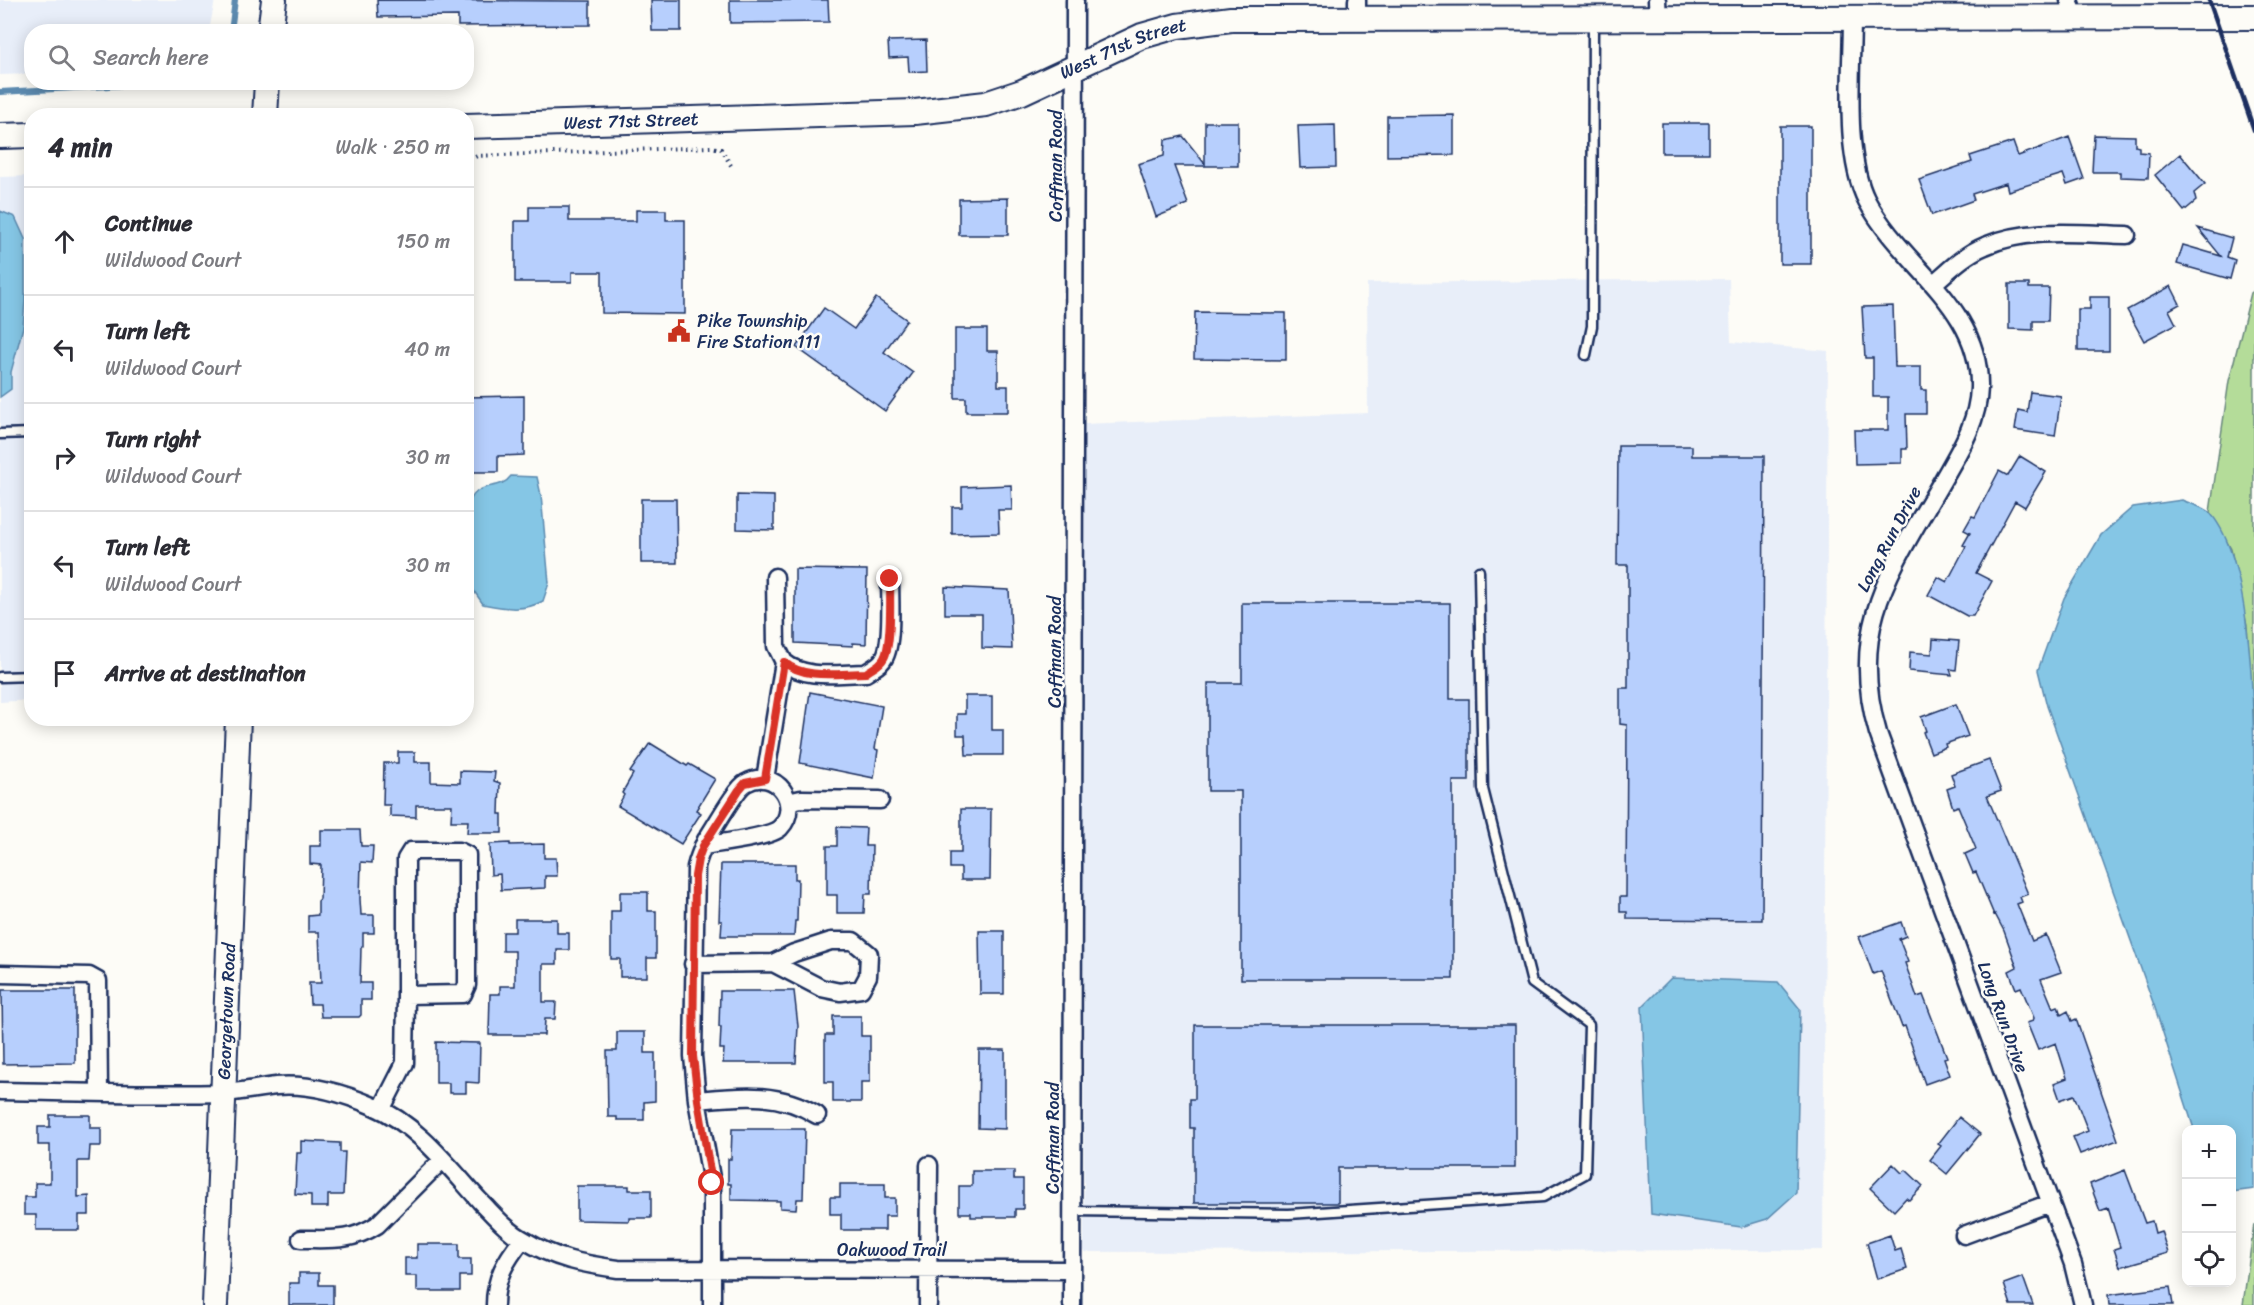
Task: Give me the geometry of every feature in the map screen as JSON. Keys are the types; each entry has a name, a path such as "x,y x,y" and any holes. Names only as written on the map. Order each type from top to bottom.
{"main road":[{"path":"271,24 274,0"},
{"name":"West 71st Street","path":"474,126 915,112 964,108 1006,98 1142,36 1177,26 1357,10 1593,19 1658,9 1809,13 1852,18 2072,9 2254,17"},
{"path":"265,108 267,90"},
{"path":"0,136 24,135"},
{"name":"Georgetown Road","path":"214,1305 238,726"}],"street":[{"name":"Coffman Road","path":"1072,1305 1075,0"},
{"name":"Long Run Drive","path":"1852,18 1852,139 1860,184 1876,217 1953,307 1970,337 1977,363 1978,398 1975,415 1965,441 1892,569 1878,601 1868,645 1868,690 1878,733 2073,1264 2083,1305"},
{"path":"1933,284 1977,249 2012,237 2030,234 2127,235"},
{"path":"775,577 776,646 784,662 798,672 810,674 866,673 883,660 888,644 890,579"},
{"path":"765,779 784,662"},
{"path":"703,846 764,835 776,830 787,816 788,802 781,787 765,779 757,779 742,786 703,846 695,876 693,1056 712,1183 712,1305"},
{"path":"788,802 801,799 880,800"},
{"path":"381,1110 405,1063 407,855 411,851 464,853 468,858 466,990 463,994 406,995"},
{"path":"693,964 773,963 794,953 831,941 853,941 869,954 868,976 861,989 840,992 821,988 773,963"},
{"path":"0,974 89,976 98,981 99,1092"},
{"name":"Oakwood Trail","path":"0,1091 224,1093 277,1086 299,1086 336,1092 381,1110 413,1132 496,1218 522,1240 557,1257 592,1266 618,1269 1072,1270"},
{"path":"698,1100 764,1096 786,1100 817,1115"},
{"path":"301,1239 346,1239 364,1234 377,1225 442,1160"},
{"path":"928,1305 929,1165"},
{"path":"1964,1234 2050,1203"},
{"path":"495,1305 499,1275 522,1240"}],"lane":[{"path":"1586,355 1592,326 1593,19"},
{"path":"0,434 24,433"},
{"path":"1072,1211 1289,1214 1542,1197 1585,1174 1589,1025 1532,983 1483,789 1479,572"},
{"path":"0,677 24,676"}],"path":[{"path":"474,158 711,147 721,149 732,167"}],"shaded area":[{"path":"0,0 215,0 210,24 24,24 24,74 0,75"},
{"path":"24,176 24,700 0,702 0,177"},
{"path":"1729,279 1731,342 1828,351 1823,1250 1084,1252 1082,424 1368,413 1367,283"}],"green space":[{"path":"2254,291 2254,725 2247,626 2231,549 2210,512 2229,381 2251,293"},
{"path":"2254,1224 2254,1305 2243,1305"}],"water":[{"path":"0,211 15,217 24,237 24,313 23,327 11,372 11,389 0,397"},
{"path":"511,476 537,477 541,495 549,583 543,601 529,607 506,608 483,604 474,591 474,494 481,489 506,481"},
{"path":"2182,500 2211,514 2225,537 2243,602 2251,679 2254,750 2252,821 2254,846 2254,1189 2236,1191 2236,1125 2193,1125 2155,1008 2047,706 2038,670 2064,598 2101,535 2133,507"},
{"path":"1671,978 1778,982 1800,1009 1796,1193 1767,1219 1741,1227 1651,1214 1642,1007"}],"building":[{"path":"377,0 590,1 590,25 474,26 474,24 458,24 458,16 378,17"},
{"path":"651,0 681,0 681,31 652,31"},
{"path":"730,0 828,0 829,22 730,23"},
{"path":"926,40 927,71 909,72 908,57 889,58 888,41"},
{"path":"1454,115 1454,155 1387,156 1387,116"},
{"path":"1205,122 1238,122 1238,166 1174,166 1188,204 1156,217 1138,164 1164,156 1165,140 1183,136 1205,164"},
{"path":"1662,123 1709,123 1709,153 1662,153"},
{"path":"1335,125 1336,167 1300,168 1298,126"},
{"path":"1780,126 1811,126 1811,264 1780,264"},
{"path":"2094,135 2135,136 2135,146 2139,147 2139,152 2149,153 2148,178 2120,177 2120,172 2092,172"},
{"path":"2069,137 2084,179 2067,185 2063,174 2008,191 2006,183 1972,194 1974,200 1932,215 1919,180 1972,162 1970,156 2013,142 2018,156"},
{"path":"2180,154 2205,184 2194,193 2196,201 2184,211 2155,175"},
{"path":"1008,198 1008,235 959,235 959,199"},
{"path":"529,207 569,207 569,221 636,221 636,210 666,210 666,220 685,220 685,314 602,313 602,272 572,272 572,282 515,282 515,221 529,221"},
{"path":"2198,228 2232,238 2227,257 2235,260 2230,279 2177,264 2183,245 2221,256"},
{"path":"2009,284 2029,284 2029,288 2049,288 2048,321 2033,321 2033,330 2009,329"},
{"path":"2171,286 2180,304 2169,310 2176,324 2144,341 2127,310"},
{"path":"2090,297 2109,297 2109,351 2078,351 2078,309 2090,309"},
{"path":"876,298 907,320 884,352 913,373 885,411 796,347 824,308 854,329"},
{"path":"1893,306 1895,367 1921,367 1921,390 1926,390 1926,414 1906,414 1907,449 1902,449 1902,463 1855,464 1854,430 1888,430 1888,397 1873,397 1873,358 1865,358 1862,307"},
{"path":"1195,312 1286,313 1286,360 1194,359"},
{"path":"955,329 987,329 987,351 998,351 998,386 1008,386 1008,412 966,412 966,398 955,398"},
{"path":"2030,392 2061,396 2055,436 2015,430 2018,410 2027,412"},
{"path":"524,396 524,455 498,456 498,472 474,472 474,397"},
{"path":"1618,446 1692,446 1692,456 1764,456 1762,920 1627,919 1627,912 1620,912 1620,897 1626,897 1627,725 1620,724 1620,688 1628,688 1628,565 1617,565"},
{"path":"2020,456 2046,472 2025,507 2015,501 1976,573 1992,581 1973,616 1967,616 1928,595 1938,577 1947,582 1966,546 1963,545 1970,533 1964,530 1972,516 1975,517 1999,471 2008,476"},
{"path":"1011,485 1012,510 998,510 999,533 952,534 952,507 962,507 962,487"},
{"path":"737,495 774,496 774,530 737,529"},
{"path":"641,499 676,499 677,563 641,563"},
{"path":"795,569 867,570 866,644 853,643 853,646 795,643"},
{"path":"945,587 1009,590 1012,649 982,648 982,614 945,614"},
{"path":"1242,603 1450,603 1450,699 1469,699 1469,781 1453,781 1453,979 1241,979 1241,791 1208,791 1208,683 1242,683"},
{"path":"1933,639 1959,641 1956,670 1950,669 1952,675 1909,671 1910,652 1932,654"},
{"path":"810,692 882,706 875,749 878,750 874,778 800,763"},
{"path":"965,696 992,696 992,730 1003,730 1003,755 966,755 965,735 957,735 957,714 965,714"},
{"path":"1956,704 1968,736 1945,744 1946,747 1931,753 1923,732 1926,731 1921,717"},
{"path":"650,743 687,766 689,764 715,779 696,810 701,813 681,844 618,806 624,795 622,793 633,774 630,772"},
{"path":"398,752 415,752 415,762 431,762 431,782 460,783 460,771 495,772 494,781 500,783 499,814 502,814 502,833 467,833 468,821 451,821 452,805 416,805 416,817 390,816 390,805 383,805 384,763 398,763"},
{"path":"1989,760 2001,791 1987,796 2028,894 2020,897 2022,902 2017,904 2032,941 2046,935 2061,972 2041,979 2053,1008 2058,1006 2061,1015 2068,1011 2072,1021 2076,1019 2118,1140 2080,1154 2073,1137 2088,1131 2074,1095 2060,1100 2054,1083 2067,1078 2056,1043 2038,1050 2027,1023 2033,1021 2034,1018 2021,987 2016,989 2009,971 2017,967 2004,931 1965,854 1976,849 1958,806 1953,808 1947,789 1955,786 1951,774"},
{"path":"961,809 991,809 990,880 961,880 961,868 950,868 950,853 961,853"},
{"path":"837,827 866,828 865,846 872,846 871,894 865,894 864,913 837,913 837,895 827,895 827,846 837,846"},
{"path":"321,830 360,830 361,846 373,846 372,863 361,862 361,915 374,915 374,933 363,933 360,983 371,983 371,1000 361,1000 359,1017 321,1017 320,1004 310,1004 309,983 321,983 319,932 308,932 308,916 318,915 321,865 310,864 310,846 321,846"},
{"path":"510,843 510,845 544,844 544,858 556,858 557,876 545,876 545,888 501,890 500,874 491,875 490,844"},
{"path":"721,864 795,864 795,879 798,879 797,921 795,921 794,936 721,936 722,921 719,921"},
{"path":"620,892 648,892 648,911 656,911 656,958 647,958 647,977 620,977 620,959 611,959 611,911 620,911"},
{"path":"515,919 557,919 557,933 569,933 569,950 557,950 557,964 543,964 543,1002 556,1002 555,1019 545,1019 544,1035 489,1035 490,994 500,994 500,986 515,986 515,951 503,951 503,932 515,932"},
{"path":"1901,922 1906,936 1899,939 1908,962 1905,963 1917,997 1923,995 1947,1057 1944,1058 1950,1075 1925,1084 1905,1026 1902,1027 1881,971 1873,974 1859,937"},
{"path":"979,931 1004,931 1004,994 980,994"},
{"path":"2,990 75,990 75,1063 3,1064"},
{"path":"720,991 794,991 798,1026 796,1063 723,1063 724,1049 720,1049 721,1027 719,1027"},
{"path":"833,1016 861,1016 861,1036 870,1036 870,1082 861,1082 861,1102 833,1102 833,1082 825,1082 825,1035 833,1035"},
{"path":"1195,1025 1515,1025 1515,1168 1338,1168 1338,1203 1194,1203 1194,1128 1190,1128 1190,1099 1195,1099"},
{"path":"617,1032 645,1032 645,1053 655,1053 655,1101 644,1102 644,1120 617,1120 617,1117 608,1117 607,1051 617,1051"},
{"path":"436,1042 480,1043 479,1083 466,1082 466,1093 449,1093 449,1083 436,1083"},
{"path":"979,1050 1005,1050 1005,1129 978,1128"},
{"path":"50,1115 90,1115 90,1128 101,1128 101,1146 90,1146 89,1161 78,1161 78,1197 89,1196 89,1215 79,1215 79,1230 36,1230 36,1215 24,1215 24,1197 35,1197 35,1183 50,1183 50,1145 38,1145 38,1127 50,1127"},
{"path":"1959,1117 1980,1134 1947,1174 1930,1160 1941,1146 1938,1144"},
{"path":"732,1129 805,1129 803,1199 797,1199 796,1209 780,1208 780,1201 731,1200 731,1184 728,1184 728,1159 731,1159"},
{"path":"301,1141 340,1143 340,1152 345,1152 343,1195 328,1195 328,1207 311,1207 311,1195 295,1194 297,1153 301,1153"},
{"path":"1893,1164 1902,1173 1906,1170 1923,1186 1909,1200 1906,1198 1894,1211 1870,1188"},
{"path":"2125,1170 2145,1223 2152,1221 2155,1233 2161,1231 2168,1253 2120,1267 2114,1249 2120,1247 2108,1208 2100,1211 2090,1184"},
{"path":"972,1171 1014,1171 1014,1179 1023,1179 1023,1209 1015,1209 1015,1217 971,1217 971,1213 959,1213 959,1186 972,1186"},
{"path":"840,1184 885,1184 885,1198 895,1198 895,1216 885,1216 885,1230 841,1230 841,1214 830,1214 830,1197 840,1197"},
{"path":"577,1186 629,1186 629,1190 651,1190 651,1218 629,1218 629,1221 577,1220"},
{"path":"1890,1235 1895,1251 1901,1249 1907,1269 1877,1279 1867,1243"},
{"path":"417,1244 459,1244 459,1259 471,1259 471,1276 460,1276 460,1291 417,1291 417,1276 405,1276 405,1258 417,1258"},
{"path":"299,1273 319,1273 319,1285 333,1285 333,1305 289,1305 289,1283 299,1283"},
{"path":"2023,1277 2033,1305 2011,1305 2004,1284"},
{"path":"2170,1287 2173,1305 2109,1305 2108,1295"}],"waterway":[{"path":"232,24 235,0"},
{"path":"0,92 37,90"}],"railway":[{"path":"2209,0 2254,130"}],"place":[{"name":"Pike Township Fire Station 111","path":"679,331"}],"route":[{"path":"712,1183 693,1056 695,876 698,859 706,840 742,786 757,779 765,779 784,662 798,672 810,674 866,673 874,668 883,660 887,651 890,579"}]}
